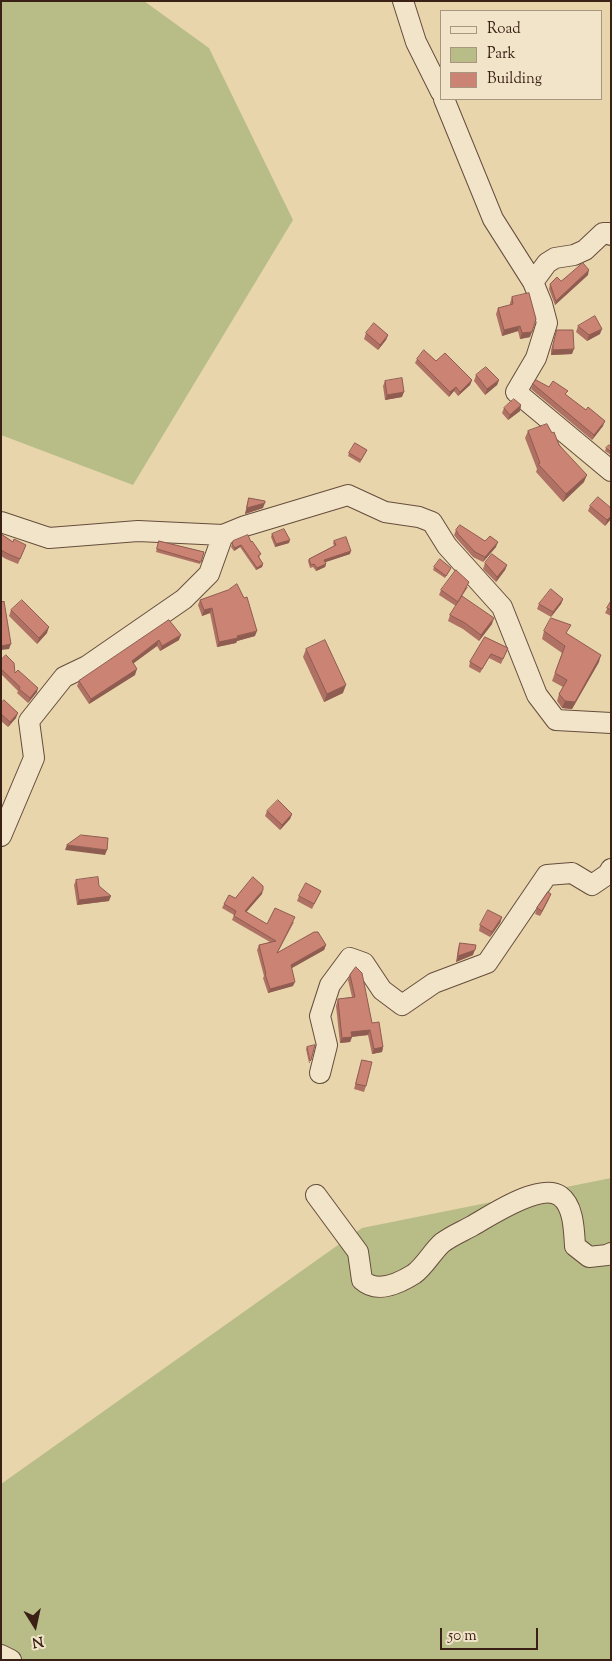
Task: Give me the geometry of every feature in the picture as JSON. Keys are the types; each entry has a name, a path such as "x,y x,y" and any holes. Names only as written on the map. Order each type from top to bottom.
{"street":[{"path":"403,1 416,42 440,90"},
{"path":"444,100 493,219 533,282 548,323 536,358 516,392 611,471"},
{"path":"533,282 547,262 585,250 603,233 611,235"},
{"path":"1,522 50,538 138,531 223,535 245,526 348,495 385,512 419,517 432,522 447,546 502,607 537,695 556,720 611,722"},
{"path":"1,836 34,758 29,720 64,677 87,666 184,600 209,574 223,535"},
{"path":"320,1074 327,1045 320,1016 330,985 350,958 364,963 382,990 402,1005 434,983 487,963 547,875 572,873 592,885 608,874 611,869"},
{"path":"316,1195 358,1252 362,1280 369,1286 385,1288 414,1273 443,1242 519,1200 534,1195 552,1193 561,1197 571,1214 575,1246 589,1257 611,1253"},
{"path":"1,1655 10,1660"}],"green space":[{"path":"1,1 144,1 209,48 293,220 133,485 1,435"},
{"path":"611,1178 611,1660 1,1660 1,1484 362,1228"}],"building":[{"path":"583,263 589,270 556,301 550,284 557,277 561,281"},
{"path":"529,293 536,319 532,332 522,333 520,326 504,330 498,308 513,304 512,297"},
{"path":"595,316 602,329 589,335 578,326"},
{"path":"374,323 388,335 380,345 366,333"},
{"path":"557,330 573,330 574,349 553,350"},
{"path":"424,350 436,361 445,353 472,380 460,392 456,387 450,392 417,359"},
{"path":"486,367 499,380 487,389 476,375"},
{"path":"402,378 404,392 387,395 385,381"},
{"path":"536,380 549,387 553,381 568,391 565,394 586,410 588,407 605,421 594,435 533,384"},
{"path":"514,399 521,405 510,415 504,408"},
{"path":"547,424 552,433 554,432 559,445 587,475 566,494 538,464 540,463 528,431"},
{"path":"355,443 367,450 361,460 349,453"},
{"path":"609,445 611,447 611,452 606,448"},
{"path":"598,497 611,508 611,516 607,520 590,506"},
{"path":"249,498 265,501 265,503 247,508"},
{"path":"460,525 485,541 490,536 498,542 485,557 475,552 458,534 456,530"},
{"path":"284,529 290,540 276,544 272,534"},
{"path":"1,534 13,542 14,539 26,545 20,559 1,550"},
{"path":"248,535 261,554 258,556 263,564 257,568 241,545 235,548 232,544 233,541"},
{"path":"346,537 351,551 324,560 326,564 317,568 314,564 311,565 309,559 336,545 334,541"},
{"path":"159,541 204,552 201,562 157,549"},
{"path":"492,554 507,565 497,577 485,563"},
{"path":"440,559 451,568 446,576 434,567"},
{"path":"456,570 469,582 458,602 441,590"},
{"path":"237,584 244,598 247,597 257,631 219,642 212,608 204,610 200,600 228,590"},
{"path":"551,589 563,599 553,612 539,604"},
{"path":"462,596 494,618 481,635 450,615"},
{"path":"1,600 4,601 11,644 1,646"},
{"path":"22,600 49,627 39,638 11,610"},
{"path":"611,601 611,610 607,608"},
{"path":"551,618 571,625 566,633 601,655 575,702 565,701 559,694 567,680 555,673 565,646 544,631"},
{"path":"169,620 181,635 162,646 159,640 132,661 137,669 91,699 79,681"},
{"path":"485,637 508,648 503,659 491,654 482,669 470,662"},
{"path":"325,640 346,685 327,694 306,649"},
{"path":"6,655 14,663 15,673 18,670 38,688 30,698 1,669 1,660"},
{"path":"4,700 18,713 10,722 1,714 1,703"},
{"path":"278,800 292,814 282,825 267,811"},
{"path":"81,835 108,838 107,850 67,845"},
{"path":"98,877 99,886 111,896 79,900 76,880"},
{"path":"253,877 263,886 263,890 245,911 267,924 275,908 295,917 277,953 314,932 318,932 326,945 291,965 295,982 270,989 259,945 276,941 234,916 236,911 224,904 229,895 235,898"},
{"path":"306,883 321,891 314,904 299,896"},
{"path":"548,892 551,894 542,911 537,908"},
{"path":"488,910 502,917 492,932 480,925"},
{"path":"460,943 476,945 475,950 458,956"},
{"path":"356,967 362,973 372,1023 379,1022 383,1047 374,1049 370,1030 351,1032 352,1037 342,1038 338,999 355,997 350,975"},
{"path":"315,1045 311,1060 310,1061 307,1047"},
{"path":"362,1060 372,1062 366,1086 356,1084"}]}
